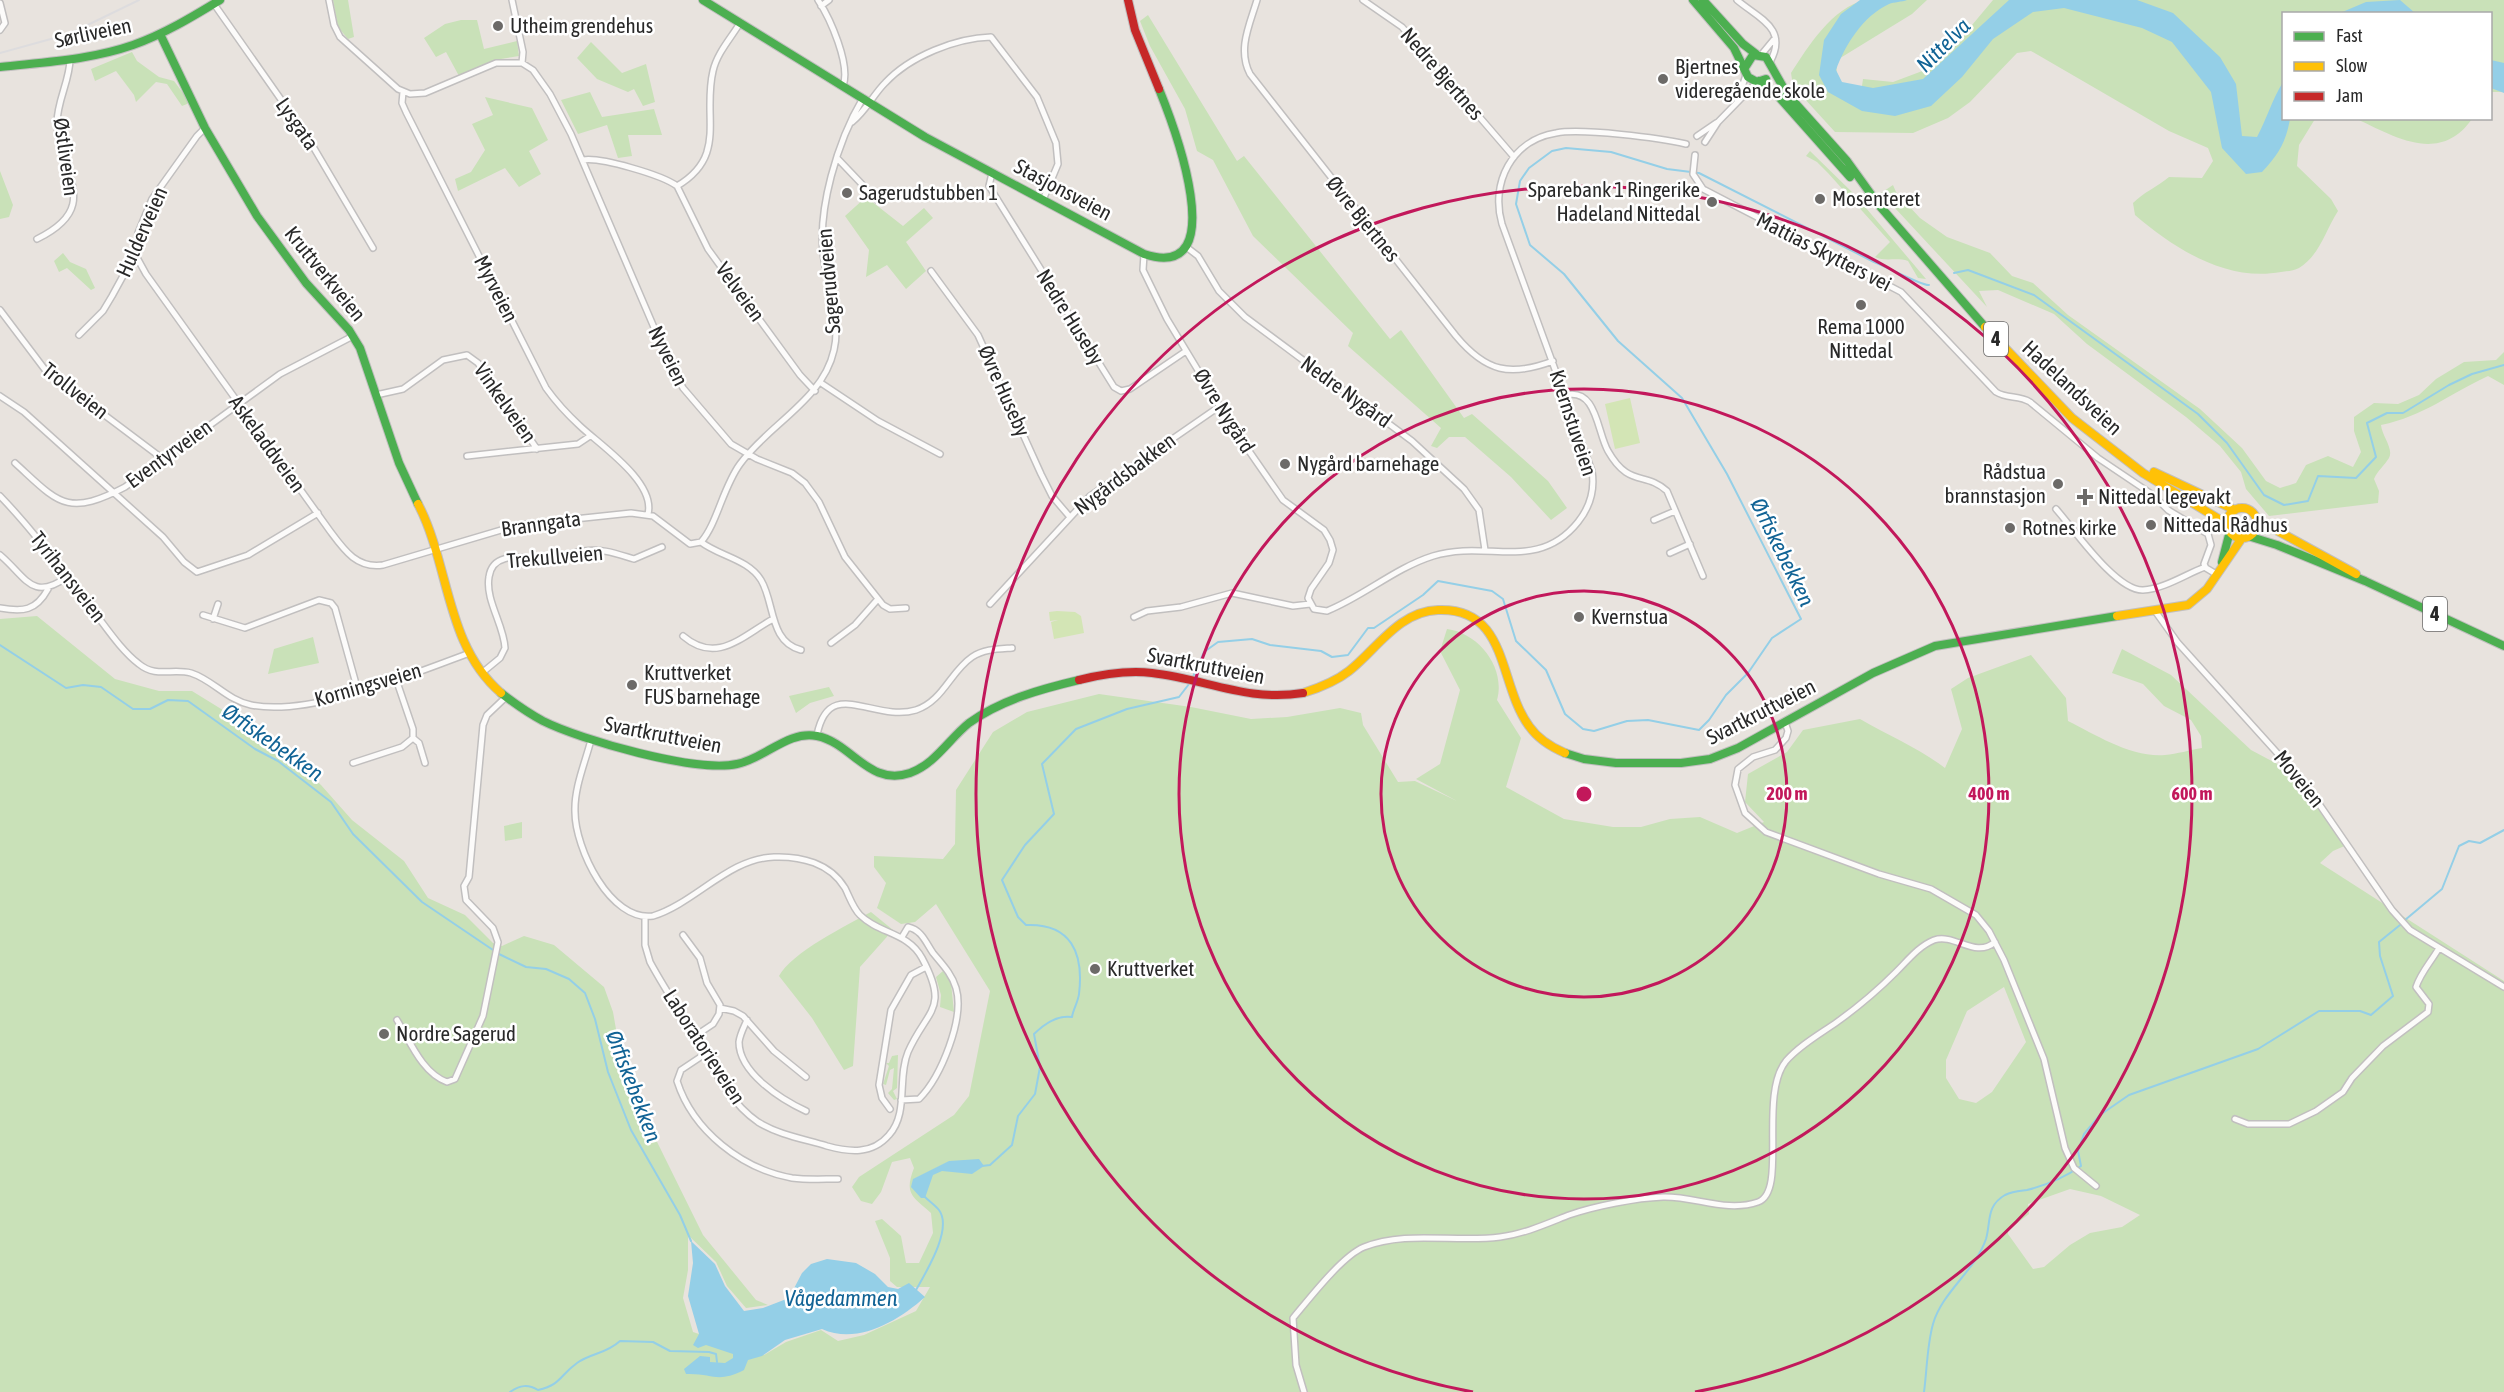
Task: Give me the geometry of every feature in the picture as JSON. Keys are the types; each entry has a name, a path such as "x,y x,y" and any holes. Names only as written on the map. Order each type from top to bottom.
{"main road":[{"name":"Stasjonsveien","path":"704,0 925,136 1144,254 1166,259 1174,256 1185,246"},
{"path":"1128,0 1138,38 1176,133 1188,174 1192,224 1185,246"},
{"name":"4","path":"1693,0 1734,48 1745,72 1758,82"},
{"name":"4","path":"1703,0 1743,44 1771,65"},
{"name":"Sørliveien","path":"0,67 70,59 119,50 160,34 217,2"},
{"name":"Kruttverkveien","path":"160,34 205,128 273,239 353,336 401,470 437,548"},
{"path":"1745,72 1748,58 1758,54"},
{"path":"1758,82 1767,78 1771,65"},
{"name":"Hadelandsveien","path":"1771,65 1783,88 1866,185 1878,204 2039,386 2082,427 2143,473 2211,512 2228,528"},
{"name":"Hadelandsveien","path":"1758,82 1773,91 1866,195 1878,204"},
{"name":"Hadelandsveien","path":"2126,459 2235,510"},
{"name":"4","path":"2235,510 2248,509 2256,519 2365,581 2504,646"},
{"path":"2228,528 2228,518 2235,510"},
{"path":"2245,537 2255,529 2256,519"},
{"name":"4","path":"2228,528 2245,537 2265,541 2344,576 2365,581"},
{"name":"Svartkruttveien","path":"2222,565 2228,528"},
{"name":"Svartkruttveien","path":"437,548 454,617 470,653 483,672 506,697 544,723 591,740 720,766 755,760 800,736 817,735 834,743 872,772 890,776 903,775 923,765 980,716 1018,697 1122,670 1146,670 1242,695 1264,697 1314,689 1351,670 1407,620 1426,611 1441,609 1468,615 1490,633 1498,646 1514,696 1527,723 1546,742 1574,757 1600,763 1705,760 1734,749 1897,662 1945,643 2176,608 2194,602 2207,590 2222,565 2245,537"}],"street":[{"path":"329,0 334,25 340,37 403,92 425,93 489,65 522,63 523,52 512,0"},
{"path":"829,0 820,3 846,72 843,86"},
{"name":"Øvre Bjertnes","path":"1257,0 1244,44 1245,62 1250,74 1456,336 1482,361 1504,370 1525,370 1553,361"},
{"name":"Nedre Bjertnes","path":"1363,0 1385,13 1410,35 1514,157"},
{"path":"1737,0 1768,24 1777,48 1771,65"},
{"name":"Lysgata","path":"217,2 308,138 373,249"},
{"path":"0,3 5,24 0,30"},
{"path":"583,160 593,159 609,163 667,180 677,186 698,171 706,157 710,141 713,70 741,23"},
{"name":"Sagerudveien","path":"701,542 726,486 748,454 780,421 815,391 832,358 836,339 822,232 837,158 852,122 866,100 890,78 909,65 965,39 991,37 1037,97 1056,143 1058,164 1043,200"},
{"path":"1758,54 1775,38"},
{"name":"Østliveien","path":"37,238 65,219 74,201 74,185 57,125 70,59"},
{"name":"Nyveien","path":"522,63 533,70 544,83 583,160 621,254 679,382 731,444 792,473 809,487 840,549 878,599"},
{"path":"1737,104 1745,72"},
{"path":"1697,136 1718,122 1758,82"},
{"name":"Myrveien","path":"403,92 402,103 406,112 542,380 557,402 639,482 648,501 648,514"},
{"path":"1705,142 1718,122"},
{"name":"Hulderveien","path":"79,334 103,310 135,254 138,233 153,199 205,128"},
{"name":"Kvernstuveien","path":"1310,604 1317,610 1327,611 1426,559 1453,552 1485,550 1525,553 1547,548 1572,529 1588,507 1593,489 1592,471 1498,210 1499,183 1514,157 1535,141 1562,132 1686,144"},
{"name":"Mattias Skytters vei","path":"1695,155 1693,167 1695,178 1701,187 1712,195 1901,292 1996,392 2030,402 2098,458 2154,495 2168,510 2208,534 2212,543 2204,562 2205,567"},
{"path":"837,158 877,200"},
{"name":"Nedre Huseby","path":"992,172 989,186 1114,387 1121,391 1130,389 1186,351"},
{"name":"Velveien","path":"677,186 712,255 800,375 815,391"},
{"name":"Nedre Nygård","path":"1185,246 1198,256 1219,291 1245,317 1420,447 1464,489 1479,510 1485,550"},
{"name":"Askeladdveien","path":"135,254 146,274 345,550 366,565 383,565 437,548"},
{"name":"Øvre Nygård","path":"1144,254 1142,261 1145,274 1186,351 1220,406 1283,500 1324,530 1330,540 1333,550 1328,567 1309,592 1310,604"},
{"name":"Øvre Huseby","path":"931,271 978,335 1052,496 1069,516"},
{"name":"Trollveien","path":"0,310 46,371 163,459"},
{"name":"Eventyrveien","path":"15,463 53,497 70,505 113,493 286,370 353,336"},
{"name":"Vinkelveien","path":"376,395 403,389 442,360 467,355 478,363 537,449"},
{"path":"821,383 878,421 940,454"},
{"path":"1566,395 1578,394 1586,398 1607,450 1618,465 1631,477 1660,484 1667,491 1703,576"},
{"path":"0,396 24,412 163,537 184,562 197,572 248,555 318,513"},
{"name":"Nygårdsbakken","path":"990,604 1069,516 1106,483 1220,406"},
{"path":"467,456 578,444 590,436"},
{"name":"Tyrihansveien","path":"0,496 34,533 133,659"},
{"path":"2056,509 2113,575 2128,587 2149,589 2205,567 2216,574"},
{"path":"1654,520 1675,511"},
{"name":"Branngata","path":"437,548 518,525 631,513 648,514"},
{"path":"648,514 663,522 688,543 696,545 701,542 755,572 765,587 773,620 785,642 801,650"},
{"path":"1670,553 1690,544"},
{"name":"Trekullveien","path":"483,672 500,658 505,648 489,583 490,571 497,562 510,557 550,559 592,550 612,552 634,559 662,547"},
{"path":"0,555 34,587 48,589"},
{"path":"0,608 27,610 35,606 48,589 67,577"},
{"path":"1134,617 1147,611 1181,607 1232,593 1293,606 1310,604"},
{"path":"831,643 855,625 878,599 890,609 906,608"},
{"path":"203,615 245,628 319,600 331,603 358,691"},
{"path":"213,619 218,604"},
{"name":"Moveien","path":"2155,611 2178,643 2306,785 2392,910 2410,930 2504,987"},
{"path":"683,636 698,647 713,649 739,640 773,620"},
{"path":"817,735 821,717 830,706 840,704 899,712 916,710 937,697 972,657 989,650 1012,648"},
{"name":"Korningsveien","path":"133,659 148,671 160,674 177,671 199,677 221,692 250,705 293,706 337,698 470,653"},
{"path":"396,679 413,738 419,743 426,763"},
{"path":"397,1020 414,1050 436,1075 447,1082 455,1079 483,1016 498,942 493,928 466,900 464,886 469,877 483,725 488,715 506,697"},
{"path":"1785,722 1788,731 1782,744 1775,750 1748,760 1735,776 1737,796 1750,821 1784,840 1879,874 1917,884 1952,899 1976,915 1995,942 2043,1059 2065,1148 2074,1168 2096,1186"},
{"path":"353,763 402,747 413,738"},
{"path":"591,740 575,805 579,842 613,901 625,911 645,916"},
{"name":"Laboratorieveien","path":"767,857 785,857 806,860 824,867 843,885 854,908 863,918 902,937 918,952 926,967 936,1002 908,1054 895,1126 880,1143 863,1150 837,1149 778,1132 754,1119 735,1102 650,962 645,945 645,916 672,907 748,862 767,857"},
{"path":"901,1100 919,1099 936,1077 956,1020 959,1002 950,974 917,930 908,927 902,937"},
{"path":"683,935 701,961 720,1008 713,1024 695,1036"},
{"path":"1304,1392 1296,1365 1293,1318 1340,1265 1363,1247 1422,1238 1501,1237 1542,1227 1589,1209 1663,1197 1732,1206 1747,1206 1762,1201 1771,1189 1774,1163 1772,1097 1776,1081 1786,1062 1859,1005 1923,946 1937,939 1976,949 1990,946 1995,942"},
{"path":"2235,1119 2248,1124 2289,1124 2316,1111 2343,1092 2352,1078 2383,1046 2428,1012 2430,1004 2416,987 2420,975 2439,948"},
{"path":"890,1109 882,1098 879,1085 891,1010 911,975 926,967"},
{"path":"720,1008 738,1012 774,1051 806,1077"},
{"path":"747,1020 740,1040 745,1061 772,1091 807,1111"},
{"path":"705,1054 681,1070 677,1081 695,1114 720,1144 747,1162 785,1176 838,1179"}],"green space":[{"path":"333,0 348,0 354,37 348,39 338,27"},
{"path":"1866,0 1927,0 1912,14 1837,60 1836,88 1860,100 1863,79 1893,82 1925,70 1952,49 1993,0 2504,0 2504,92 2492,92 2492,12 2282,12 2282,120 2314,120 2299,145 2297,166 2331,199 2338,211 2317,250 2299,268 2261,274 2241,272 2202,260 2184,251 2135,215 2133,203 2169,177 2202,178 2213,161 2208,148 2169,131 2031,51 2017,53 1970,102 1948,118 1913,133 1835,132 1793,86 1791,73 1822,29 1842,11"},
{"path":"1148,15 1237,161 1244,156 1390,339 1401,330 1464,418 1472,414 1548,481 1567,508 1551,520 1511,477 1465,437 1449,437 1437,448 1431,446 1441,428 1348,346 1353,333 1253,236 1213,160 1197,151 1185,109 1150,46 1140,21"},
{"path":"461,20 477,20 484,49 517,41 519,56 501,59 459,76 446,52 436,57 424,38 445,24"},
{"path":"591,42 622,73 646,64 655,102 643,106 634,89 628,92 597,79 577,58"},
{"path":"132,52 137,61 159,77 174,81 189,101 187,104 182,106 167,84 156,82 136,102 134,95 116,71 95,81 91,69"},
{"path":"590,92 602,117 654,109 662,135 628,135 632,156 618,158 607,125 578,134 561,100"},
{"path":"485,97 532,108 548,140 529,151 541,174 519,187 505,168 458,191 455,179 471,172 485,150 472,124 493,115"},
{"path":"2359,120 2471,120 2460,133 2446,141 2432,144 2418,143 2387,133"},
{"path":"1810,151 1855,195 1926,279 1918,278 1908,261 1875,257 1890,242 1828,173 1817,162 1806,156"},
{"path":"0,171 13,205 9,217 0,219"},
{"path":"1893,185 1896,192 1920,218 1947,237 1990,253 2012,276 2033,283 2068,315 2200,409 2242,448 2266,481 2280,488 2296,483 2306,465 2328,456 2353,467 2361,452 2354,431 2354,417 2374,403 2398,404 2419,395 2436,379 2464,362 2496,360 2504,352 2504,385 2488,376 2410,416 2381,425 2390,454 2374,479 2379,491 2378,503 2269,516 2246,489 2241,472 2220,446 2186,417 2087,344 2054,314 1998,290 1979,291 1987,307 1881,193"},
{"path":"866,197 903,226 924,208 933,218 906,242 926,271 906,289 887,265 866,277 869,250 845,216"},
{"path":"63,253 70,262 86,269 95,288 91,290 67,268 59,272 54,261"},
{"path":"1630,398 1640,443 1615,449 1605,404"},
{"path":"1049,612 1075,612 1081,616 1084,633 1054,639 1051,622 1058,620 1050,621"},
{"path":"37,616 115,679 159,691 192,691 268,738 321,785 352,820 404,861 428,898 465,915 493,943 502,946 524,936 554,945 604,987 613,1012 624,1075 703,1235 756,1300 768,1305 746,1308 727,1286 716,1262 688,1235 688,1270 683,1298 693,1332 764,1355 786,1342 821,1330 838,1341 864,1335 916,1311 930,1287 897,1287 890,1281 890,1258 875,1221 882,1219 901,1236 906,1263 919,1263 933,1233 931,1213 915,1198 910,1189 914,1168 910,1158 892,1162 881,1192 872,1204 861,1201 852,1187 859,1177 954,1115 969,1096 990,991 936,904 915,922 901,924 877,908 886,883 874,867 874,856 943,859 955,844 956,790 993,732 1027,712 1099,694 1191,707 1251,719 1287,717 1340,708 1361,713 1363,725 1398,782 1415,781 1457,801 1416,779 1440,764 1460,690 1440,651 1447,629 1470,637 1487,654 1494,665 1499,688 1497,700 1521,738 1506,787 1564,819 1613,827 1641,827 1670,819 1700,817 1737,833 1764,822 1745,802 1748,774 1787,752 1803,730 1860,719 1914,748 1945,768 1962,729 1951,689 1968,678 2031,655 2066,698 2068,721 2102,739 2140,753 2165,755 2202,748 2201,736 2191,720 2164,706 2143,684 2112,673 2122,649 2171,675 2251,750 2298,775 2349,844 2333,851 2320,863 2504,981 2504,1392 0,1392 0,619","holes":["2004,987 2026,1042 1992,1092 1976,1103 1959,1099 1946,1078 1946,1060 1967,1011","2070,1189 2101,1196 2140,1215 2122,1227 2090,1233 2070,1245 2044,1267 2033,1269 2008,1234 2008,1230 2029,1214 2028,1204"]},
{"path":"313,637 319,663 268,674 274,649"},
{"path":"829,687 834,696 810,703 796,713 789,696"},
{"path":"522,822 522,838 505,841 504,826"},
{"path":"871,912 893,930 860,967 853,1066 844,1070 812,1018 779,976 785,967 807,949"},
{"path":"943,971 951,983 954,1012 940,1007 941,995 936,977"},
{"path":"898,1055 897,1088 893,1091 897,1099 894,1100 888,1093 892,1089 894,1068 890,1070 886,1085 883,1084 889,1066 886,1063 889,1063 892,1056"}],"water":[{"name":"Nittelva","path":"1860,0 1907,0 1889,4 1871,16 1856,32 1836,70 1842,82 1873,88 1923,79 2009,0 2137,0 2173,13 2220,57 2236,84 2242,136 2257,137 2282,84 2282,120 2290,120 2286,135 2277,154 2262,172 2246,174 2222,148 2211,92 2172,42 2142,28 2064,8 2033,12 1993,39 1962,77 1931,106 1895,116 1862,111 1828,92 1819,75 1824,40 1841,14"},
{"path":"2400,0 2414,12 2342,12 2366,2"},
{"path":"2492,60 2504,63 2504,93 2492,88"},
{"path":"979,1159 984,1166 972,1174 942,1171 933,1175 925,1198 921,1198 911,1187 913,1179 949,1161"},
{"name":"Vågedammen","path":"691,1241 715,1264 725,1286 744,1311 763,1308 789,1298 802,1273 811,1264 827,1259 856,1263 875,1274 888,1287 898,1289 909,1283 925,1297 902,1315 863,1332 835,1333 822,1329 785,1340 762,1356 748,1360 744,1370 735,1374 721,1377 686,1374 684,1369 700,1356 710,1357 710,1362 725,1363 733,1358 733,1354 706,1345 698,1348 693,1345 699,1334 688,1296 693,1263"}],"waterway":[{"name":"Ørfiskebekken","path":"1192,679 1204,652 1218,642 1252,639 1270,645 1321,651 1332,657 1348,655 1368,628 1374,628 1423,595 1438,581 1492,591 1503,599 1516,641 1546,670 1565,714 1583,729 1594,731 1627,721 1648,720 1699,730 1709,720 1726,695 1748,673 1772,638 1801,619 1727,474 1682,398 1618,341 1564,274 1530,245 1516,204 1520,181 1529,168 1552,151 1566,148 1611,152 1667,169 1699,173 1874,262 1929,285"},
{"name":"Ørfiskebekken","path":"1954,273 1968,270 2034,295 2198,414 2227,443 2264,495 2284,505 2308,501 2318,476 2356,478 2376,457 2367,423 2387,413 2403,413 2472,374 2504,365"},
{"name":"Ørfiskebekken","path":"0,645 66,688 83,685 101,687 133,709 150,709 168,700 188,701 255,749 278,761 331,802 353,834 422,902 493,950"},
{"name":"Ørfiskebekken","path":"982,1166 990,1165 1012,1145 1018,1116 1035,1094 1040,1067 1034,1034 1052,1021 1062,1017 1072,1017 1079,994 1079,966 1071,943 1054,929 1026,925 1018,917 1002,880 1025,845 1054,814 1042,764 1076,729 1127,709 1179,697 1189,684"},
{"path":"2405,920 2442,889 2459,846 2469,841 2480,843 2504,830"},
{"path":"1924,1392 1929,1340 1937,1312 1981,1251 1986,1239 1990,1214 1999,1199 2011,1193 2048,1183 2081,1166 2078,1151 2084,1134 2100,1115 2129,1095 2258,1049 2319,1011 2360,1011 2371,1015 2393,996 2380,956 2379,942 2400,925"},
{"name":"Ørfiskebekken","path":"499,954 526,967 546,969 569,979 585,993 595,1019 608,1072 631,1130 680,1215 691,1241"},
{"name":"Ørfiskebekken","path":"916,1290 941,1239 943,1228 939,1210 925,1197"},
{"path":"510,1392 524,1386 538,1390 552,1385 577,1363 609,1349 620,1341 653,1342 670,1351 709,1352 716,1354 717,1362"}],"railway":[{"path":"0,53 69,34 139,0"}],"traffic: fast":[{"path":"0,67 67,60 117,50 167,30 220,0"},
{"path":"703,0 925,137 1144,254 1171,257 1187,245 1192,223 1184,163 1159,89"},
{"path":"1693,0 1734,48 1748,77 1757,82 1766,79"},
{"path":"1703,0 1743,44 1756,54"},
{"path":"160,34 205,128 257,216 306,283 349,330 360,348 399,463 418,504"},
{"path":"1744,69 1753,55 1766,57 1787,94 1847,161 1878,204 1985,327"},
{"path":"1759,81 1778,96 1850,177"},
{"path":"2222,562 2230,531"},
{"path":"2248,536 2277,545 2365,581 2504,646"},
{"path":"1565,753 1584,759 1616,763 1681,763 1710,759 1738,748 1873,673 1935,646 2117,616"},
{"path":"501,693 532,715 561,729 639,753 695,764 718,766 737,764 757,757 786,741 806,735 829,740 872,769 896,776 910,773 927,764 969,723 994,708 1036,691 1079,680"}],"traffic: slow":[{"path":"1985,327 2072,418 2143,473 2227,524"},
{"path":"2154,472 2235,510"},
{"path":"418,504 437,553 459,628 469,652 483,674 501,693"},
{"path":"2242,508 2248,509 2256,517 2257,523 2256,529 2248,537 2242,538 2236,537 2228,529 2227,523 2228,517 2236,509 2242,508"},
{"path":"2256,519 2356,574"},
{"path":"2117,616 2188,605 2207,589 2242,538"},
{"path":"1303,693 1344,675 1389,633 1411,617 1438,610 1461,612 1478,621 1490,634 1519,709 1529,726 1545,742 1565,753"}],"traffic: jam":[{"path":"1128,0 1135,30 1159,89"},
{"path":"1079,680 1115,673 1143,672 1263,695 1303,693"}],"place":[{"name":"Utheim grendehus","path":"498,26"},
{"name":"Bjertnes videregående skole","path":"1663,79"},
{"name":"Sagerudstubben 1","path":"847,193"},
{"name":"Mosenteret","path":"1820,199"},
{"name":"Sparebank 1 Ringerike Hadeland Nittedal","path":"1712,202"},
{"name":"Rema 1000 Nittedal","path":"1861,305"},
{"name":"Nygård barnehage","path":"1285,464"},
{"name":"Rådstua brannstasjon","path":"2058,484"},
{"name":"Nittedal legevakt","path":"2085,497"},
{"name":"Nittedal Rådhus","path":"2151,525"},
{"name":"Rotnes kirke","path":"2010,528"},
{"name":"Kvernstua","path":"1579,617"},
{"name":"Kruttverket FUS barnehage","path":"632,685"},
{"name":"Kruttverket","path":"1095,969"},
{"name":"Nordre Sagerud","path":"384,1034"}]}
